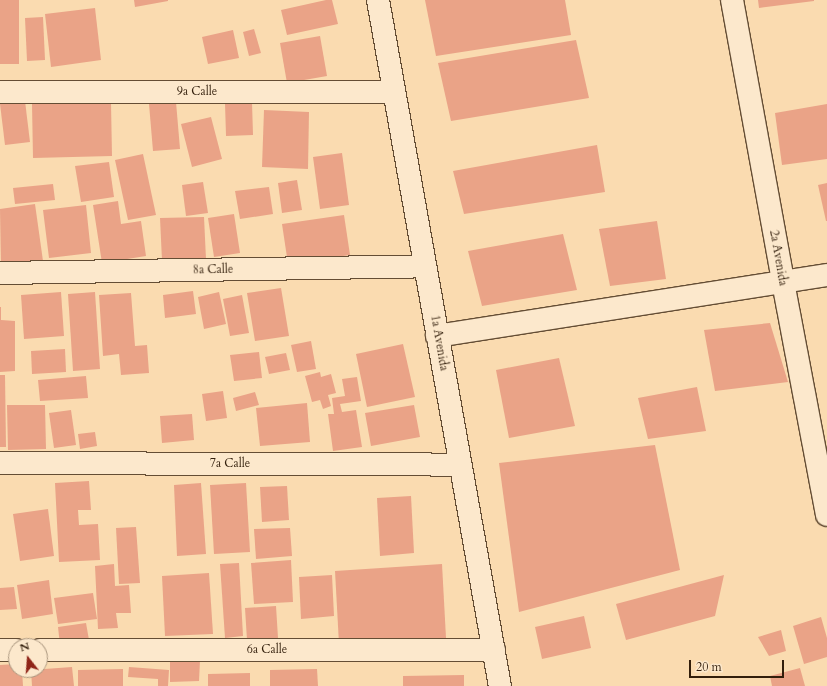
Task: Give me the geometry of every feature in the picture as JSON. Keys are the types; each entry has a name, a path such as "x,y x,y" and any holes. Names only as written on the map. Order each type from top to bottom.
{"street":[{"name":"1a Avenida","path":"378,0 500,686"},
{"name":"2a Avenida","path":"732,0 782,282 827,515"},
{"name":"9a Calle","path":"0,92 394,92"},
{"name":"8a Calle","path":"0,273 425,266"},
{"path":"437,336 827,275"},
{"name":"7a Calle","path":"0,463 460,465"},
{"name":"6a Calle","path":"48,650 494,650"}],"building":[{"path":"0,0 19,0 19,64 0,64"},
{"path":"134,0 168,0 168,1 135,7"},
{"path":"332,0 338,24 287,35 281,10"},
{"path":"425,0 565,0 571,35 436,56"},
{"path":"758,0 814,0 814,1 759,8"},
{"path":"95,8 101,60 51,67 45,14"},
{"path":"43,17 45,60 27,61 25,18"},
{"path":"254,29 261,53 249,56 243,32"},
{"path":"233,30 239,58 208,64 202,37"},
{"path":"320,36 327,76 287,83 280,43"},
{"path":"576,40 589,98 451,121 438,63"},
{"path":"25,101 30,142 5,145 0,104"},
{"path":"176,102 180,149 153,151 149,104"},
{"path":"252,102 253,135 226,136 225,103"},
{"path":"111,103 112,156 33,158 32,104"},
{"path":"827,104 827,159 782,165 775,113"},
{"path":"264,110 309,112 308,169 262,167"},
{"path":"211,117 222,159 192,167 181,124"},
{"path":"597,145 605,192 464,214 453,171"},
{"path":"342,153 349,205 320,209 313,157"},
{"path":"143,154 156,215 128,220 115,160"},
{"path":"109,162 114,197 81,202 75,166"},
{"path":"297,180 302,210 282,213 278,183"},
{"path":"203,182 208,213 186,216 182,185"},
{"path":"827,183 827,221 826,221 818,185"},
{"path":"53,184 55,200 15,204 13,188"},
{"path":"269,187 273,214 240,219 235,191"},
{"path":"118,201 121,224 141,221 146,256 102,263 93,205"},
{"path":"35,204 43,261 1,267 0,209"},
{"path":"86,205 91,253 49,258 43,210"},
{"path":"234,214 240,253 214,257 208,218"},
{"path":"344,215 350,255 288,264 282,224"},
{"path":"204,217 206,259 162,260 160,218"},
{"path":"657,221 666,279 610,286 599,229"},
{"path":"563,234 577,290 482,306 468,251"},
{"path":"281,288 289,336 255,341 247,293"},
{"path":"193,291 196,314 165,318 163,295"},
{"path":"61,292 64,336 24,339 21,295"},
{"path":"95,292 100,369 73,371 68,294"},
{"path":"219,292 226,324 204,329 198,297"},
{"path":"131,293 135,346 147,345 149,373 121,375 119,354 103,356 99,295"},
{"path":"242,295 249,333 230,336 223,299"},
{"path":"0,307 1,320 15,321 15,371 0,372"},
{"path":"770,323 788,382 715,391 704,330"},
{"path":"311,341 316,369 297,372 291,345"},
{"path":"403,344 415,397 367,407 356,354"},
{"path":"65,349 66,372 32,374 31,351"},
{"path":"259,352 262,378 234,381 230,355"},
{"path":"286,353 290,370 269,374 265,357"},
{"path":"559,358 575,426 509,438 496,370"},
{"path":"320,372 321,377 331,374 336,393 328,395 331,406 323,409 320,400 312,402 305,376"},
{"path":"0,375 5,375 6,447 0,447"},
{"path":"86,376 88,398 40,401 38,380"},
{"path":"357,377 361,401 340,404 342,412 356,410 362,447 333,451 328,414 334,414 332,398 345,396 342,379"},
{"path":"697,387 706,431 648,439 638,398"},
{"path":"223,391 227,418 206,421 202,394"},
{"path":"255,392 259,405 236,411 233,398"},
{"path":"307,403 310,442 260,446 256,408"},
{"path":"7,405 45,405 46,449 8,450"},
{"path":"414,405 420,437 371,446 365,413"},
{"path":"71,410 76,445 54,448 49,413"},
{"path":"192,414 194,440 162,443 160,416"},
{"path":"95,432 97,446 80,449 78,434"},
{"path":"655,445 680,570 519,612 499,463"},
{"path":"89,481 91,510 78,510 79,525 98,524 100,560 59,562 55,483"},
{"path":"201,483 206,554 177,556 174,485"},
{"path":"246,483 250,552 214,554 210,485"},
{"path":"287,486 289,520 262,522 260,487"},
{"path":"411,496 414,553 380,556 377,498"},
{"path":"48,509 54,556 20,561 13,514"},
{"path":"136,527 140,583 119,584 116,528"},
{"path":"290,528 292,556 256,559 254,529"},
{"path":"291,560 293,602 254,604 251,563"},
{"path":"239,563 243,636 225,638 220,564"},
{"path":"114,564 115,586 129,585 131,613 116,613 118,628 98,629 95,566"},
{"path":"442,564 446,638 339,644 335,571"},
{"path":"209,573 213,634 165,636 162,576"},
{"path":"332,575 334,616 301,619 299,577"},
{"path":"724,575 715,616 626,640 616,604"},
{"path":"49,580 53,614 22,619 17,585"},
{"path":"14,587 17,609 0,610 0,588"},
{"path":"93,593 97,619 58,624 54,598"},
{"path":"276,606 278,638 247,640 245,608"},
{"path":"584,616 591,648 542,659 535,627"},
{"path":"821,617 827,638 827,657 804,664 793,626"},
{"path":"86,623 89,640 60,645 58,627"},
{"path":"781,630 786,651 769,656 758,637"},
{"path":"170,660 200,660 199,681 170,682"},
{"path":"8,664 8,678 22,678 23,686 0,686 0,665"},
{"path":"72,667 74,686 32,686 32,678 48,678 48,669"},
{"path":"129,667 169,670 168,686 158,686 158,679 128,677"},
{"path":"800,668 805,686 772,686 770,676"},
{"path":"123,669 123,686 78,686 78,670"},
{"path":"317,669 318,686 270,686 270,670"},
{"path":"250,673 250,686 208,686 208,674"},
{"path":"464,675 464,686 403,686 403,676"}]}
